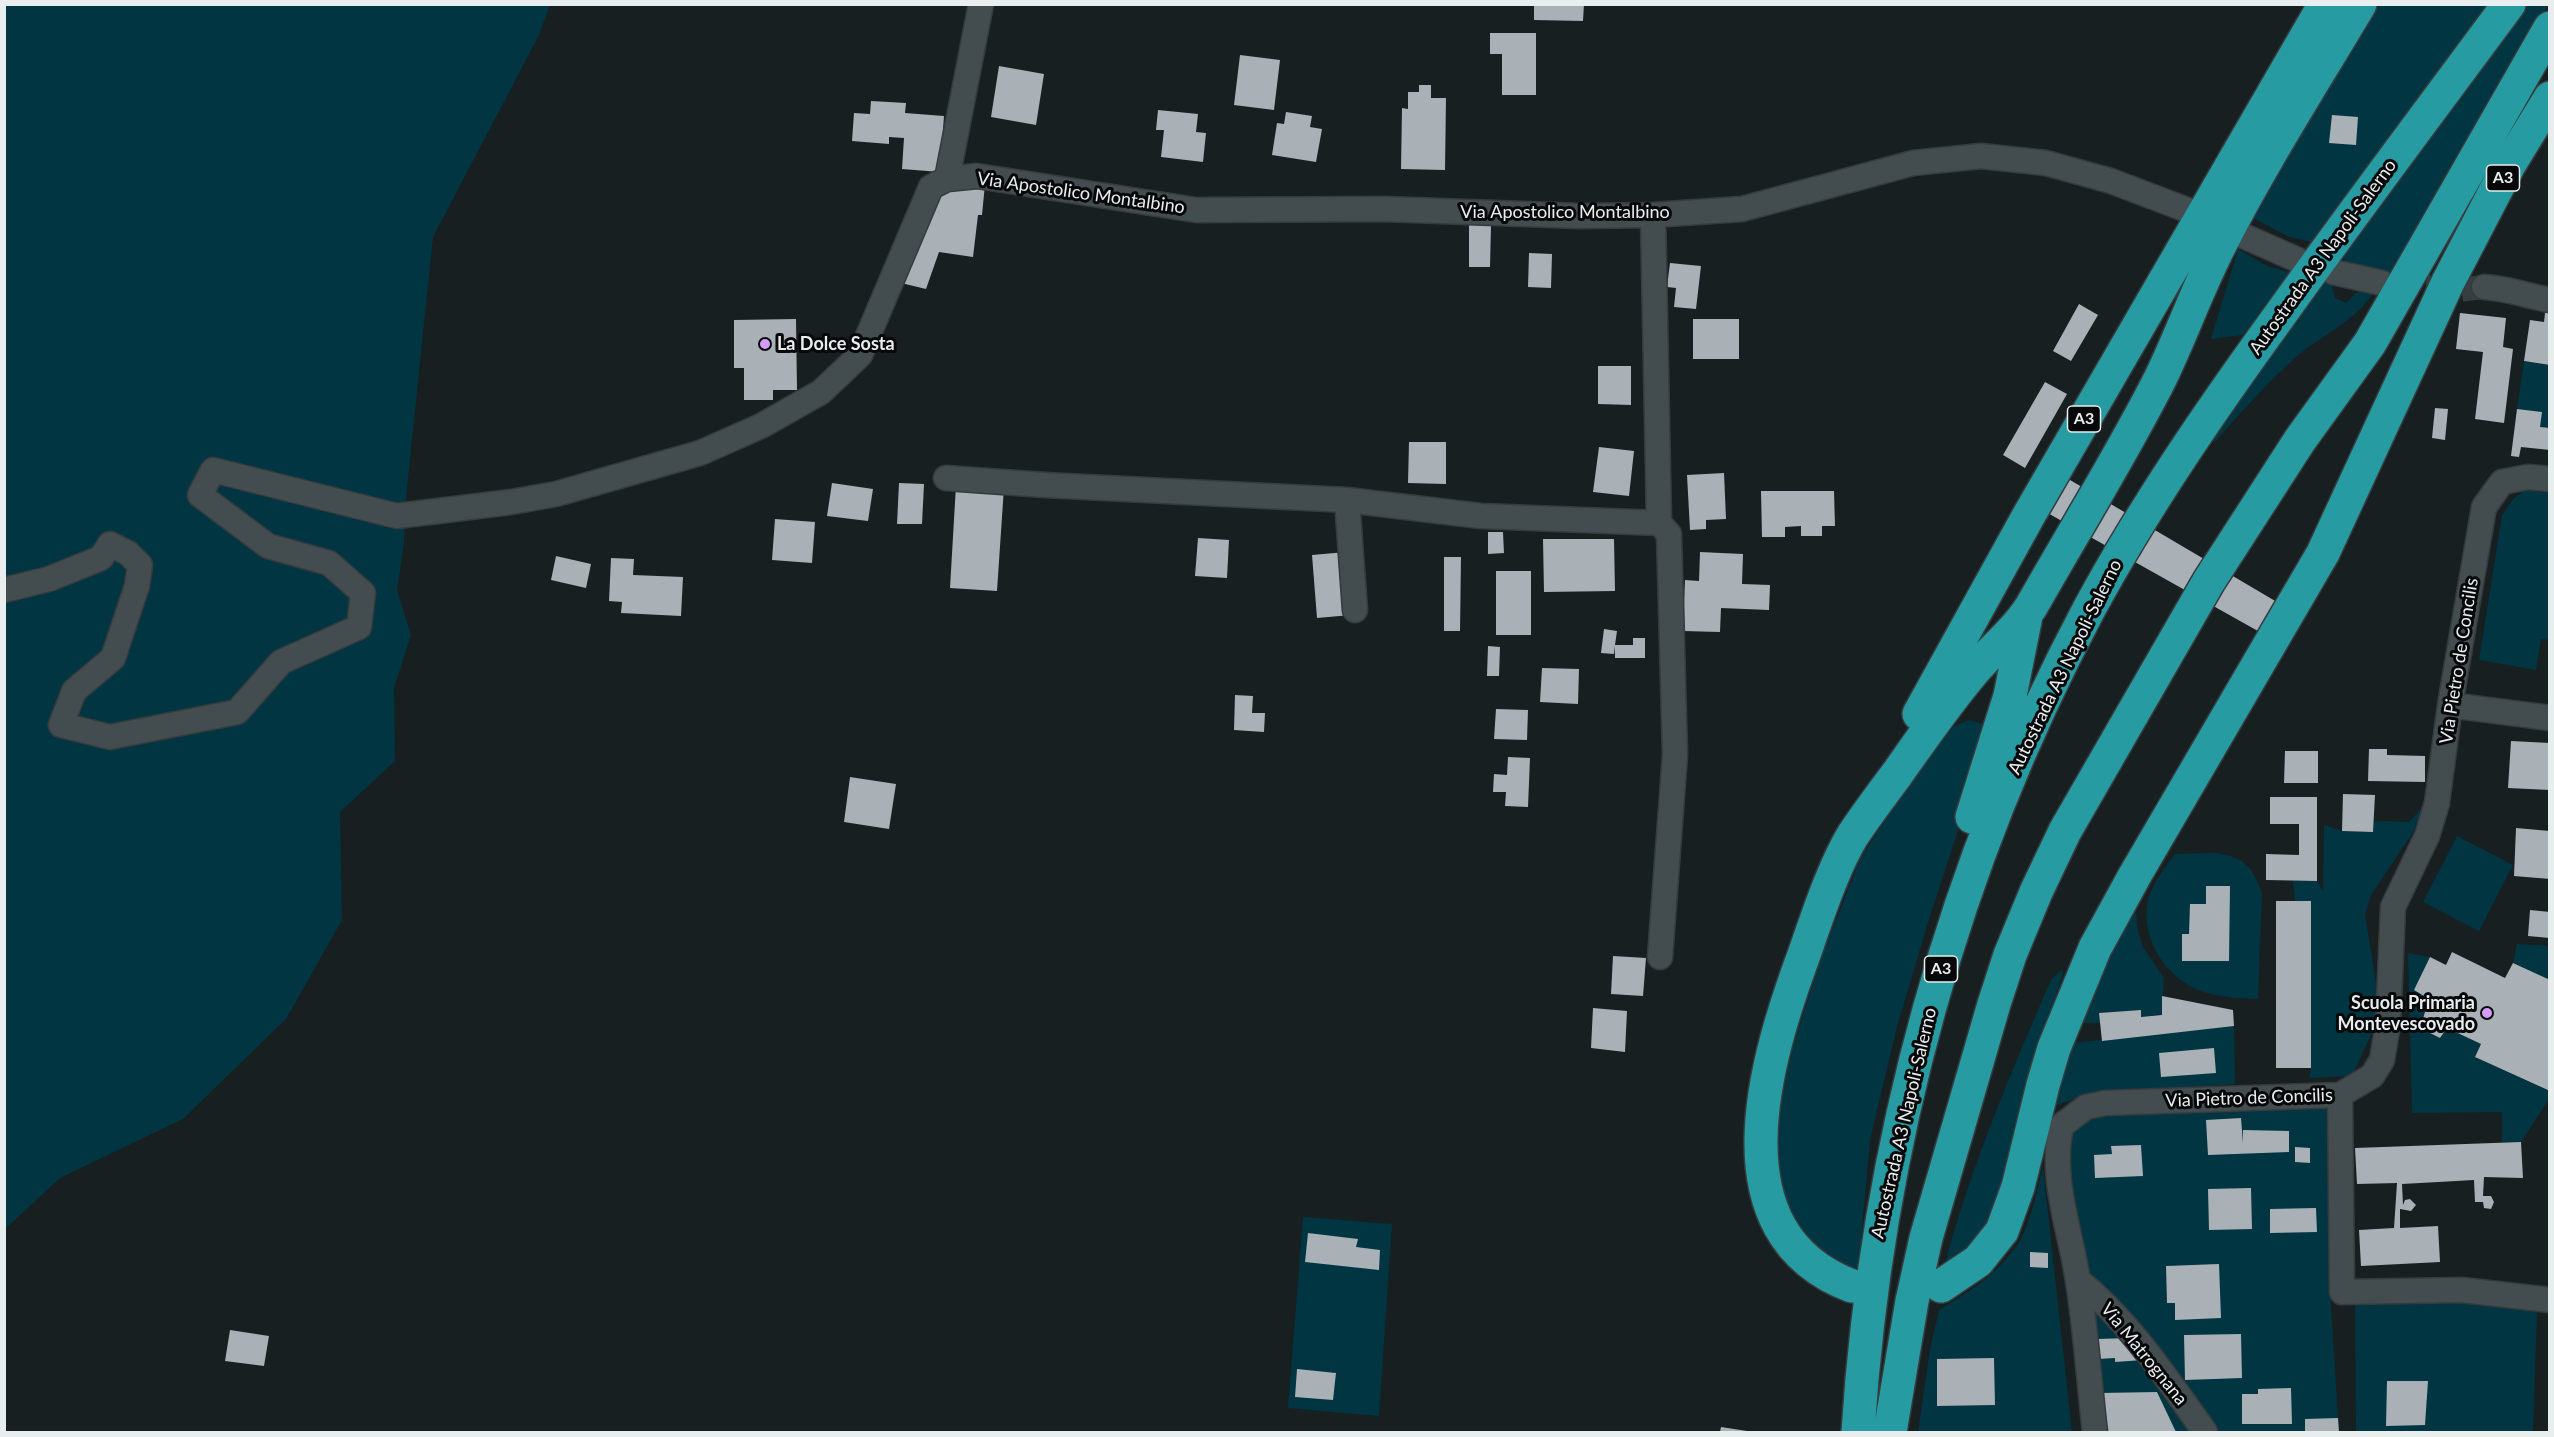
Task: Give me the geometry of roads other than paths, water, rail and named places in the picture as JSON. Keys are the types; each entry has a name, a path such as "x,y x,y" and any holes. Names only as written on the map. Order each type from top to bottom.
{"highway":[{"name":"A3","path":"1852,1286 1830,1278 1816,1268 1788,1240 1777,1221 1762,1169 1760,1140 1767,1081 1786,1006 1821,907 1851,838 2029,515 2325,4"},
{"name":"A3","path":"1851,838 1950,700 1979,665 2026,616 2159,381 2224,236 2360,4"},
{"name":"Autostrada A3 Napoli-Salerno","path":"1858,1432 1863,1353 1877,1244 1909,1085 1953,930 1978,857 2017,761 2088,611 2164,483 2207,417 2312,270 2509,4"},
{"name":"A3","path":"1890,1432 1910,1312 1926,1238 1994,1004 2010,955 2036,892 2066,831 2209,581 2300,440 2370,343 2390,290 2464,175 2550,28"},
{"name":"A3","path":"2468,247 2510,165 2550,98"},
{"path":"1941,1286 1978,1262 2002,1232 2018,1187 2054,1048 2095,948 2324,553 2434,310 2468,247 2498,212 2550,141"},
{"path":"2390,290 2510,165"},
{"name":"A3","path":"1888,1181 1894,1102 1909,1018 2010,696 2026,616"}],"street":[{"path":"4,590 49,579 100,558 110,544 128,553 140,565 137,586 113,658 74,691 61,724 110,737 237,712 281,662 359,627 363,593 329,562 268,546 200,495 213,470 398,516 511,502 556,494 700,453 761,426 821,392 860,355 931,187 947,180 981,4"},
{"name":"Via Apostolico Montalbino","path":"947,180 977,176 1196,210 1384,209 1581,216 1653,215 1742,209 1913,163 1981,156 2046,163 2110,181 2190,211"},
{"path":"1653,215 1659,523 1669,534 1675,755 1660,957"},
{"path":"2240,234 2298,260"},
{"path":"2333,272 2390,290"},
{"path":"2484,287 2503,287 2527,296 2550,300"},
{"name":"Via Pietro de Concilis","path":"2095,1432 2078,1280 2058,1184 2057,1144 2061,1126 2086,1107 2105,1104 2340,1095 2372,1076 2382,1060 2388,1024 2393,907 2427,836 2437,803 2450,705 2484,507 2502,482 2528,477 2550,479"},
{"path":"946,478 1347,500 1481,516 1659,523"},
{"path":"1347,500 1355,610"},
{"path":"2450,705 2550,718"},
{"path":"2340,1095 2342,1292 2462,1290 2550,1300"},
{"name":"Via Matrognana","path":"2078,1280 2117,1316 2158,1366 2205,1432"}],"tunnel":[{"path":"2390,284 2457,290 2484,287"}],"place":[{"name":"La Dolce Sosta","path":"765,344"},
{"name":"Scuola Primaria Montevescovado","path":"2487,1013"}]}
